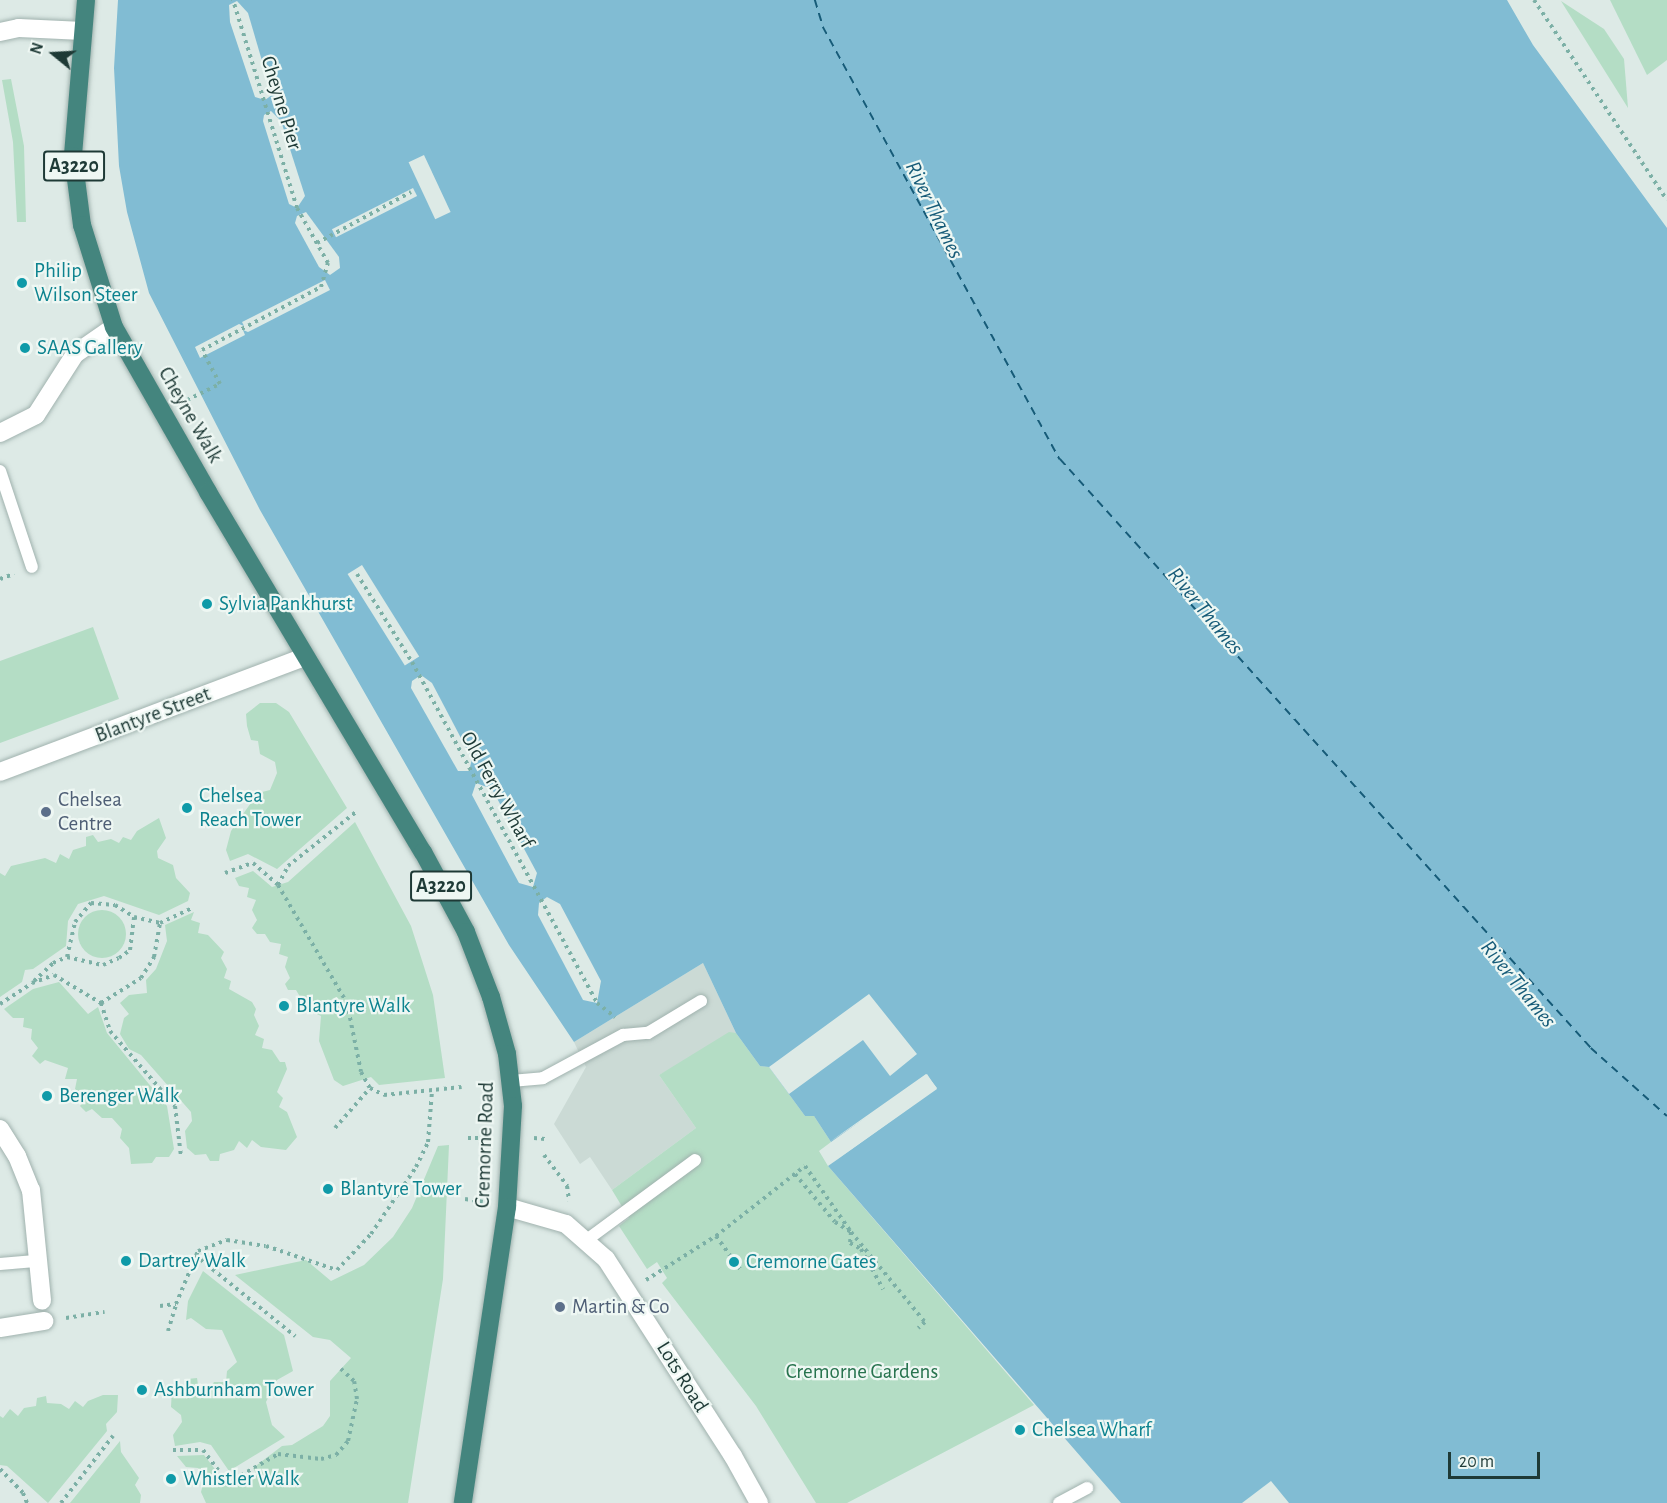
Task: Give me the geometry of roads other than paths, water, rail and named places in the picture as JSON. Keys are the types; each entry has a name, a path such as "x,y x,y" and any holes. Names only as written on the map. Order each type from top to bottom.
{"highway":[{"name":"Cheyne Walk","path":"86,0 73,156 77,194 89,257 114,327 305,657"},
{"name":"Cremorne Road","path":"305,657 423,852 466,932 491,997 511,1081 507,1207 463,1503"}],"street":[{"path":"0,32 19,28 83,31"},
{"path":"0,433 36,415 75,354 114,327"},
{"name":"Blantyre Street","path":"0,772 305,657"},
{"path":"0,1129 17,1156 31,1190 42,1300"},
{"name":"Lots Road","path":"507,1207 544,1214 581,1234 630,1294 759,1503"},
{"path":"0,1328 44,1321"}],"lane":[{"path":"0,471 6,508 32,567"},
{"path":"511,1081 543,1078 623,1035 648,1033 701,1001"},
{"path":"581,1234 695,1160"},
{"path":"0,1264 38,1261"},
{"path":"1059,1503 1087,1488"}],"water":[{"name":"River Thames","path":"118,0 1507,0 1533,45 1667,228 1667,1503 1121,1503 828,1166 937,1089 927,1074 831,1142 814,1116 805,1116 769,1067 760,1066 736,1033 703,963 574,1042 509,945 260,510 149,293 127,212 119,166 114,68"}],"place":[{"name":"Philip Wilson Steer","path":"22,283"},
{"name":"SAAS Gallery","path":"25,348"},
{"name":"Sylvia Pankhurst","path":"207,604"},
{"name":"Chelsea Reach Tower","path":"187,808"},
{"name":"Chelsea Centre","path":"46,812"},
{"name":"Blantyre Walk","path":"284,1006"},
{"name":"Berenger Walk","path":"47,1096"},
{"name":"Blantyre Tower","path":"328,1189"},
{"name":"Dartrey Walk","path":"126,1261"},
{"name":"Cremorne Gates","path":"734,1262"},
{"name":"Martin & Co","path":"560,1307"},
{"name":"Ashburnham Tower","path":"142,1390"},
{"name":"Chelsea Wharf","path":"1020,1430"},
{"name":"Whistler Walk","path":"171,1479"}],"park label":[{"name":"Cremorne Gardens","path":"862,1372"}]}
